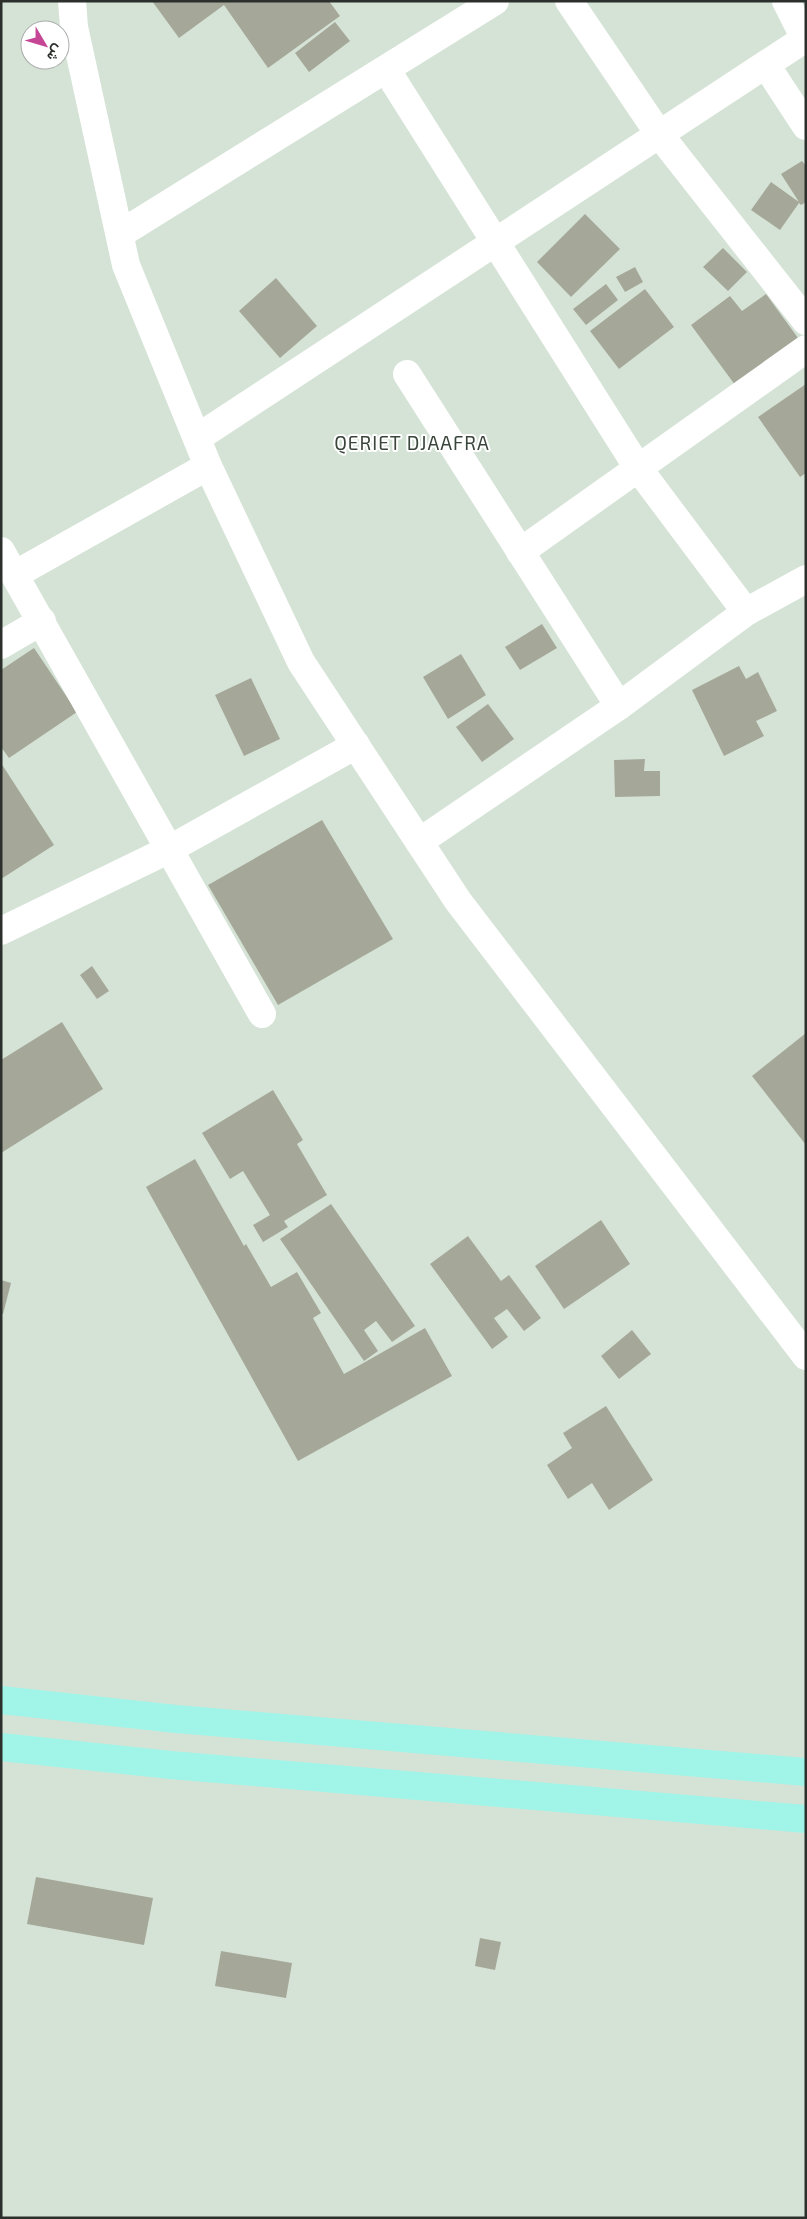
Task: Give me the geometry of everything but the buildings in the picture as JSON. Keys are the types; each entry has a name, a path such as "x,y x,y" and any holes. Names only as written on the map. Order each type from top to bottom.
{"main road":[{"path":"1,1700 176,1719 806,1772"},
{"path":"1,1747 172,1765 806,1818"}],"street":[{"path":"72,1 74,27 126,266 208,466 301,662 458,901 806,1356"},
{"path":"120,234 495,1"},
{"path":"569,1 659,134 806,321"},
{"path":"197,438 805,39 786,1"},
{"path":"766,65 806,126"},
{"path":"386,69 638,468 746,612"},
{"path":"520,552 806,349"},
{"path":"407,374 619,706"},
{"path":"16,574 208,466"},
{"path":"1,551 16,574 168,850 262,1014"},
{"path":"419,842 619,706 746,612 806,579"},
{"path":"1,645 42,621"},
{"path":"1,931 168,850 356,745"}],"district":[{"name":"QERIET DJAAFRA","path":"412,443"}]}
